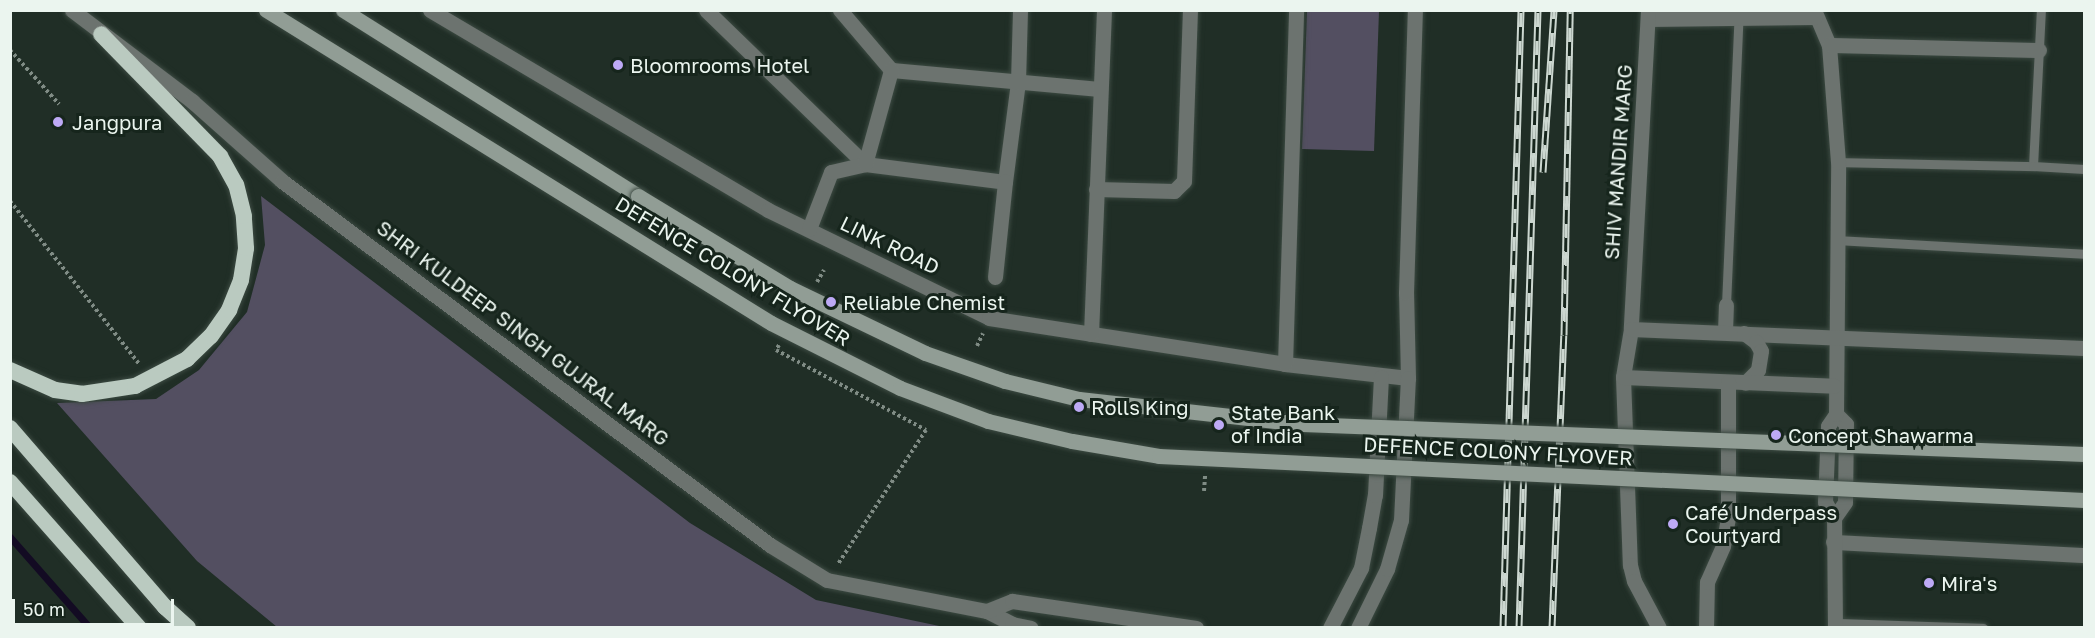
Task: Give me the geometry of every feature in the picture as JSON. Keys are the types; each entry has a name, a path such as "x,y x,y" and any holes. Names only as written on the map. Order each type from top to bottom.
{"highway":[{"path":"10,370 55,390 82,394 109,393 160,375 187,359 211,336 229,310 241,280 246,248 244,216 236,185 220,156 101,34"},
{"path":"10,428 165,607 188,627"},
{"path":"10,482 139,627"},
{"path":"10,490 38,514"}],"main road":[{"name":"DEFENCE COLONY FLYOVER","path":"266,10 771,323 900,388 988,421 1072,441 1159,456 2085,500"},
{"name":"DEFENCE COLONY FLYOVER","path":"343,10 790,288 925,353 1005,381 1102,402 1302,424 2085,454"}],"street":[{"name":"SHRI KULDEEP SINGH GUJRAL MARG","path":"72,10 192,101 282,181 770,545 827,580 987,611 1013,626 1031,627"},
{"name":"LINK ROAD","path":"430,10 768,210 989,318 1285,364 1381,377 1408,378"},
{"path":"706,10 865,164"},
{"path":"840,10 891,70 1100,89"},
{"path":"994,277 1018,82 1020,10"},
{"path":"1091,334 1104,10"},
{"path":"1096,189 1174,191 1184,181 1190,10"},
{"path":"1285,364 1296,10"},
{"path":"1358,627 1387,569 1401,520 1408,378 1406,293 1415,10"},
{"path":"1648,15 1814,14 1829,45 1838,162 1834,336 1836,414 1828,426 1825,502 1834,518 1835,625"},
{"name":"SHIV MANDIR MARG","path":"1648,15 1630,323 1623,376 1630,565 1634,581 1659,627"},
{"path":"1829,45 2040,50"},
{"path":"865,164 891,70"},
{"path":"809,229 831,172 865,164 1005,182"},
{"path":"1725,332 1726,305"},
{"path":"1630,323 1725,332 2085,348"},
{"path":"1744,333 1756,342 1761,351 1758,370 1745,383"},
{"path":"1623,376 1834,386"},
{"path":"1330,627 1360,568 1376,495 1381,377"},
{"path":"1706,627 1707,582 1723,546 1728,517 1728,382"},
{"path":"1833,542 2085,555"},
{"path":"987,611 1012,601 1196,627"},
{"path":"1012,601 1013,626"}],"lane":[{"path":"2033,166 2041,10"},
{"path":"1726,305 1739,15"},
{"path":"1838,162 2085,169"},
{"path":"1836,240 2085,254"},
{"path":"1835,625 1983,627"}],"path":[{"path":"10,50 59,104"},
{"path":"10,201 140,365"},
{"path":"776,350 926,430 827,580"}],"shaded area":[{"path":"1307,11 1379,11 1374,151 1302,149"},
{"path":"261,196 690,523 816,600 944,627 277,627 197,561 57,403 156,399 199,370 247,312 265,245"}],"waterway":[{"path":"10,537 90,628"}],"railway":[{"path":"1503,628 1521,10"},
{"path":"1519,628 1538,10"},
{"path":"1543,172 1554,10"},
{"path":"1552,628 1564,335 1570,10"}],"place":[{"name":"Bloomrooms Hotel","path":"618,65"},
{"name":"Jangpura","path":"58,122"},
{"name":"Reliable Chemist","path":"831,302"},
{"name":"Rolls King","path":"1079,407"},
{"name":"State Bank of India","path":"1219,425"},
{"name":"Concept Shawarma","path":"1776,435"},
{"name":"Café Underpass Courtyard","path":"1673,524"},
{"name":"Mira's","path":"1929,583"}]}
